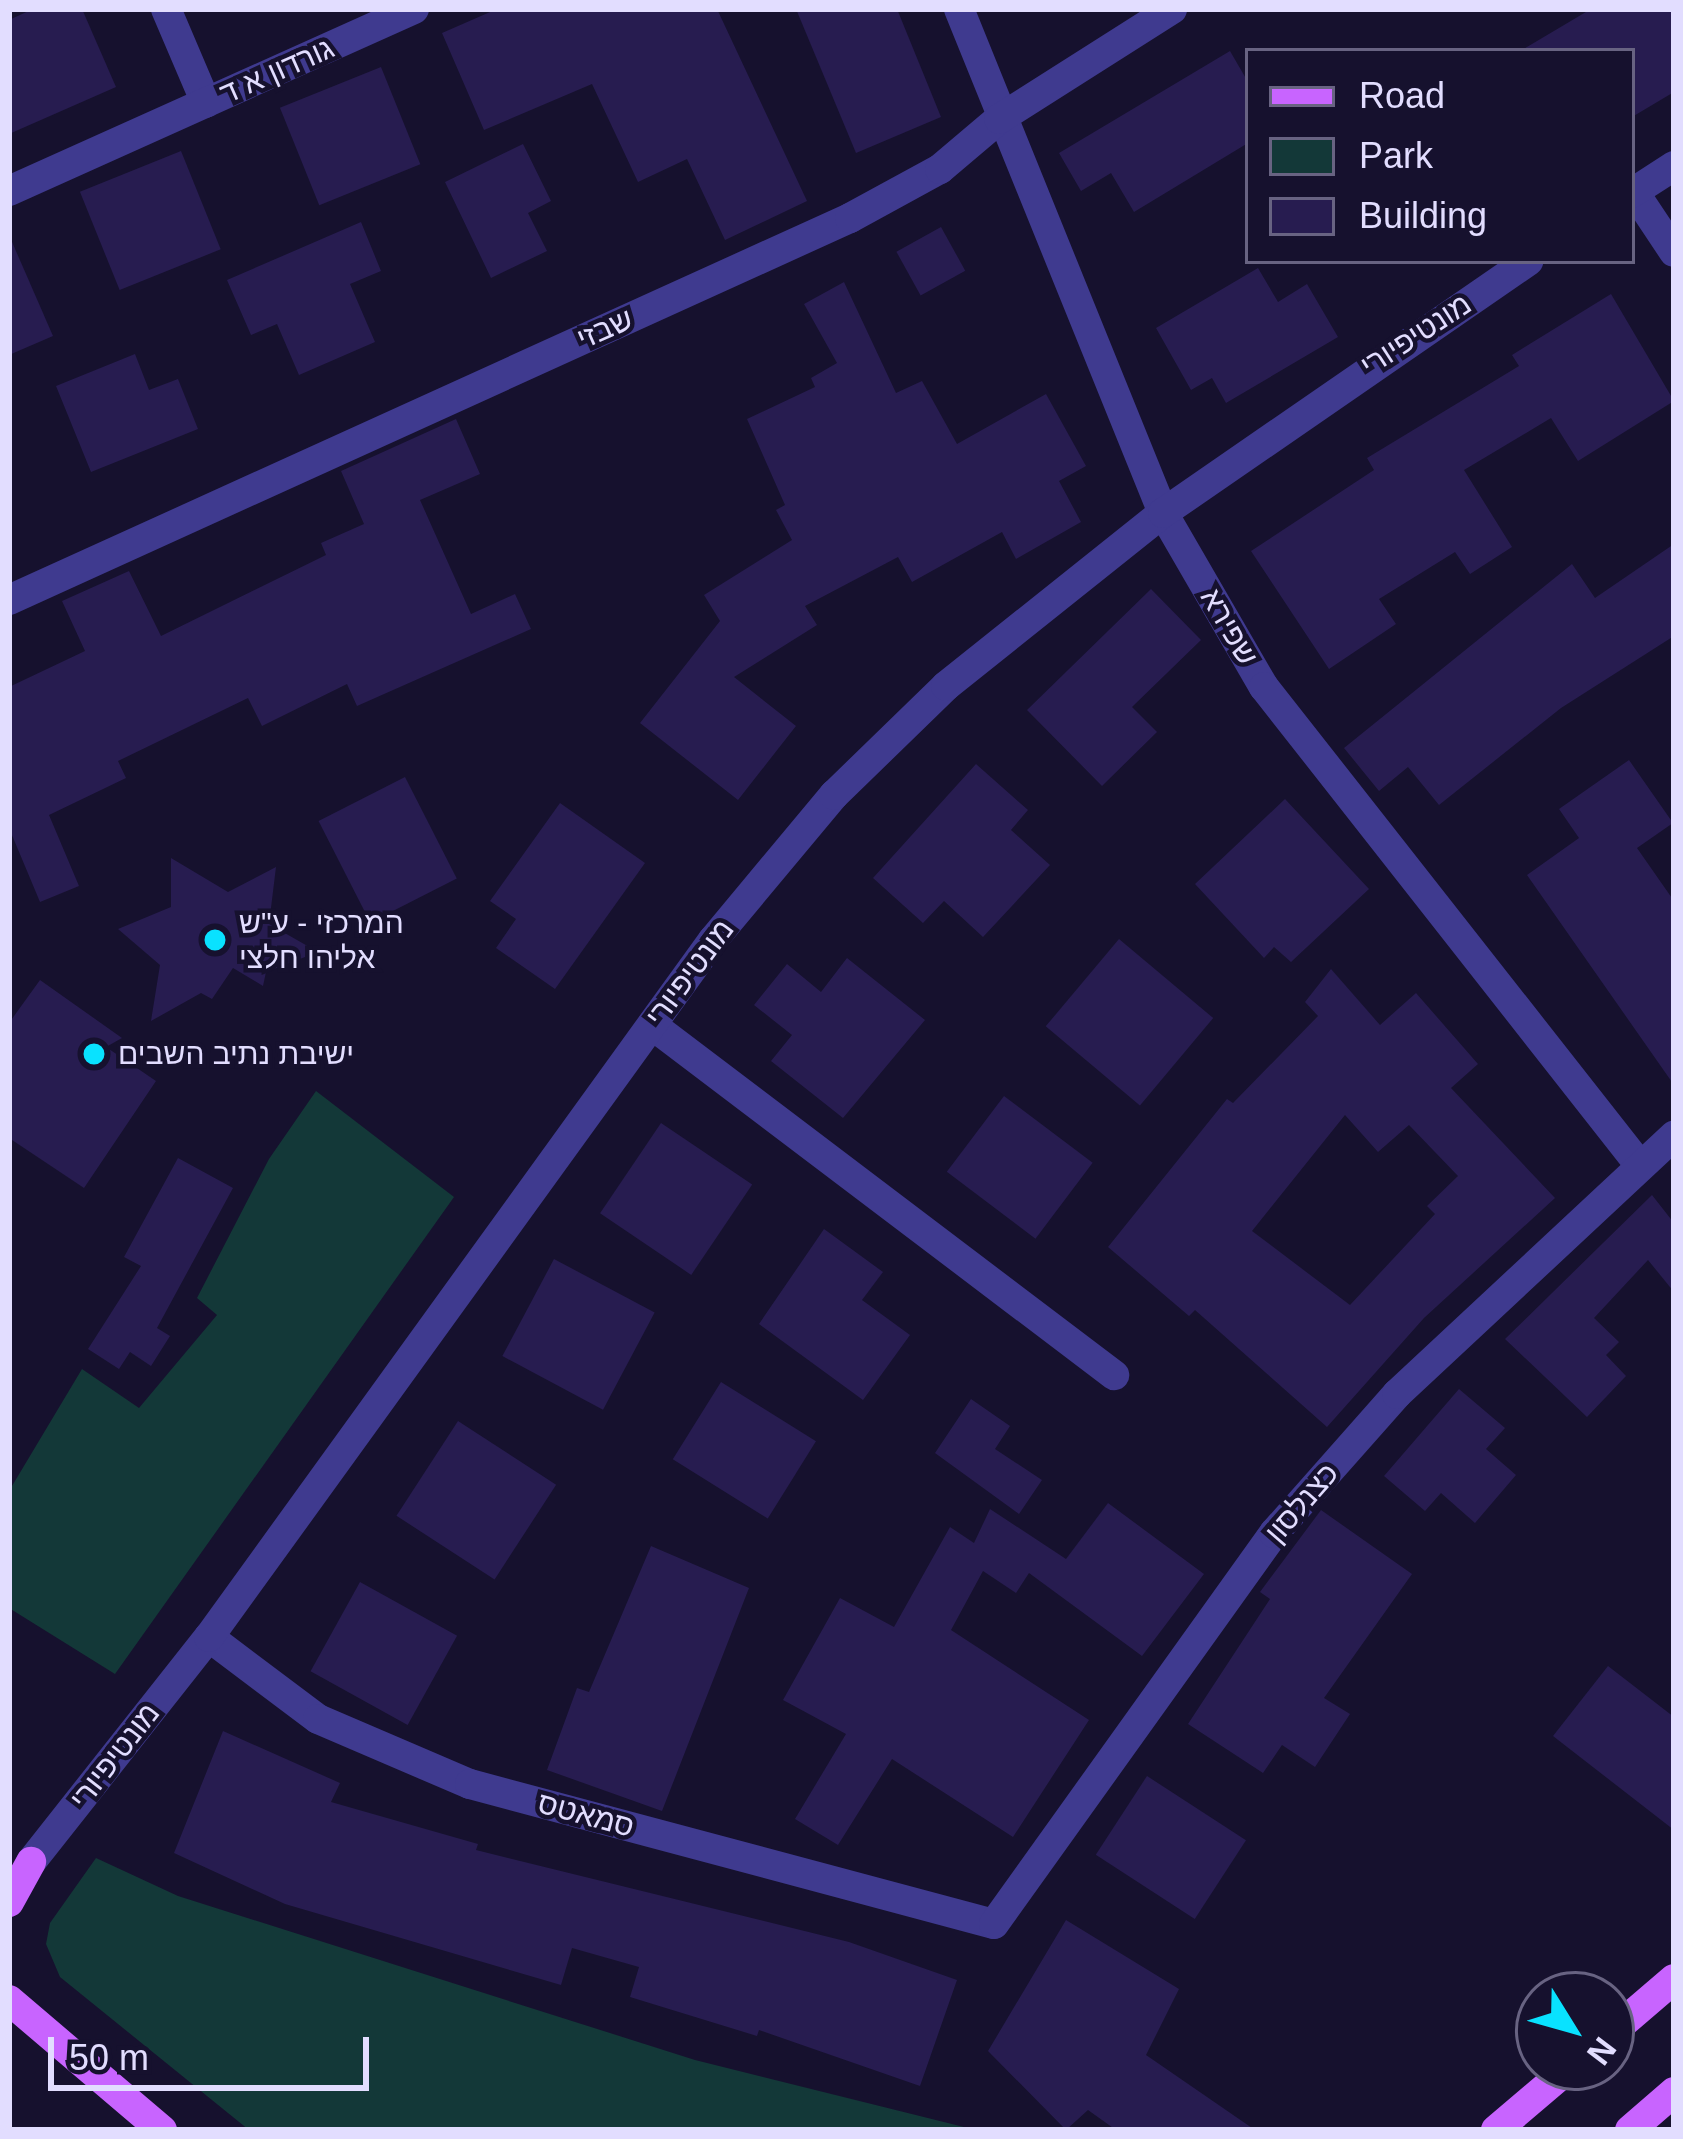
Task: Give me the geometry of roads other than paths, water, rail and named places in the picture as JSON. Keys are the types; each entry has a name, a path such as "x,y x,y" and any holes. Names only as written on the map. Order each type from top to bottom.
{"main road":[{"path":"9,1902 20,1871"},
{"path":"1635,2012 1674,1979"},
{"path":"9,1984 40,2027"},
{"path":"9,2000 162,2130"},
{"path":"1496,2130 1542,2091"},
{"path":"1630,2130 1674,2092"}],"street":[{"name":"גורדון א ד","path":"166,9 206,103"},
{"name":"גורדון א ד","path":"9,191 414,9"},
{"name":"שפירא","path":"959,9 999,119 1163,513 1264,687 1638,1163"},
{"name":"שבזי","path":"9,600 850,218 940,170 999,119 1172,9"},
{"path":"1635,192 1674,166"},
{"path":"1635,196 1674,253"},
{"name":"מונטיפיורי","path":"20,1871 209,1637 652,1025 834,795 946,686 1163,513 1524,264"},
{"path":"652,1025 1114,1375"},
{"name":"כצנלסון","path":"994,1924 1274,1533 1397,1394 1638,1163 1674,1136"},
{"name":"סמאטס","path":"209,1637 318,1719 470,1784 994,1924"}],"place":[{"name":"המרכזי - ע\"ש אליהו חלצי","path":"215,940"},
{"name":"ישיבת נתיב השבים","path":"94,1054"}]}
